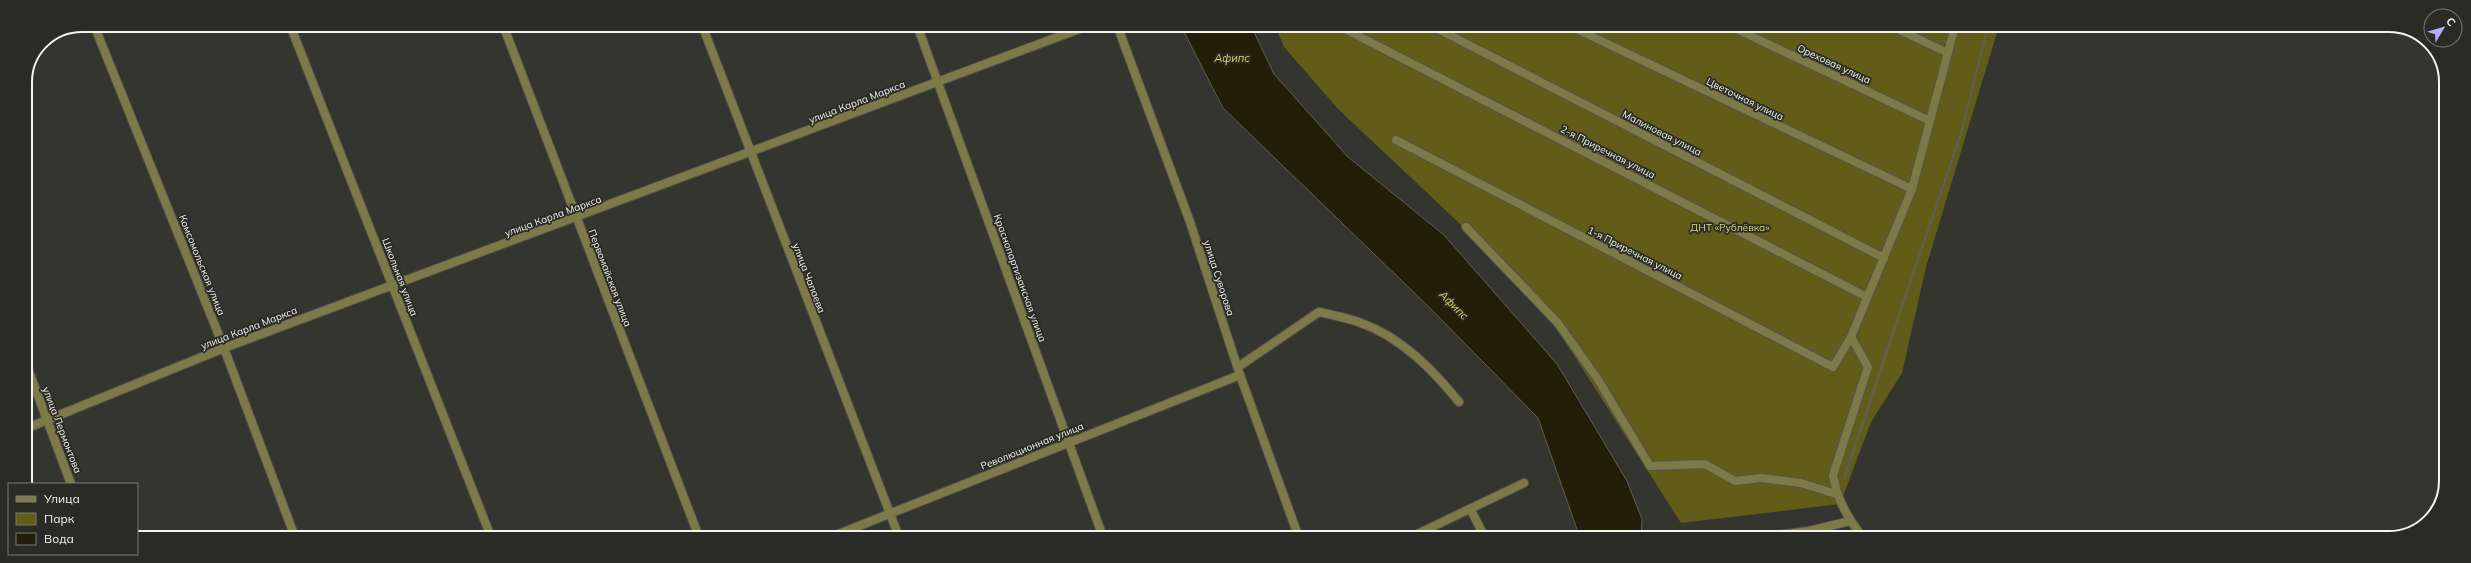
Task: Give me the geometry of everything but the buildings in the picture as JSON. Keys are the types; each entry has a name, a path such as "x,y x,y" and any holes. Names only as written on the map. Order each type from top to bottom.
{"street":[{"name":"Комсомольская улица","path":"97,32 224,348 293,531"},
{"name":"Школьная улица","path":"293,32 489,531"},
{"name":"Первомайская улица","path":"506,32 697,531"},
{"name":"улица Чапаева","path":"705,32 896,531"},
{"name":"Краснопартизанская улица","path":"920,32 1101,531"},
{"name":"улица Карла Маркса","path":"32,425 224,348 1074,32"},
{"name":"улица Суворова","path":"1120,32 1190,222 1240,375 1296,531"},
{"name":"2-я Приречная улица","path":"1351,32 1867,297"},
{"name":"Малиновая улица","path":"1444,32 1884,258"},
{"name":"Цветочная улица","path":"1583,32 1912,189"},
{"name":"Ореховая улица","path":"1743,32 1930,121"},
{"path":"1904,32 1948,53"},
{"path":"1858,531 1850,521 1836,494 1833,475 1868,367 1851,337 1912,189 1953,32"},
{"name":"1-я Приречная улица","path":"1396,140 1833,367 1851,337"},
{"path":"1466,227 1557,322 1597,378 1650,466 1705,464 1735,481 1761,478 1801,483 1836,494"},
{"path":"1238,367 1319,312 1361,323 1400,342 1440,378 1459,402"},
{"name":"Революционная улица","path":"846,531 1240,375"},
{"name":"улица Лермонтова","path":"32,380 71,483"},
{"path":"1424,531 1471,510 1524,483"},
{"path":"1471,510 1482,531"},
{"path":"1818,531 1850,521"}],"green space":[{"name":"ДНТ «Рублёвка»","path":"1278,32 1997,32 1926,267 1902,373 1871,422 1840,504 1681,523 1554,324 1456,220 1338,109 1284,47"},
{"path":"1816,527 1815,531 1771,531"}],"water":[{"name":"Афипс","path":"1184,32 1254,32 1274,74 1348,157 1444,235 1557,364 1627,481 1642,519 1641,531 1578,531 1538,418 1430,308 1223,108"}],"waterway":[{"path":"1844,478 1962,130 1986,32"}]}
